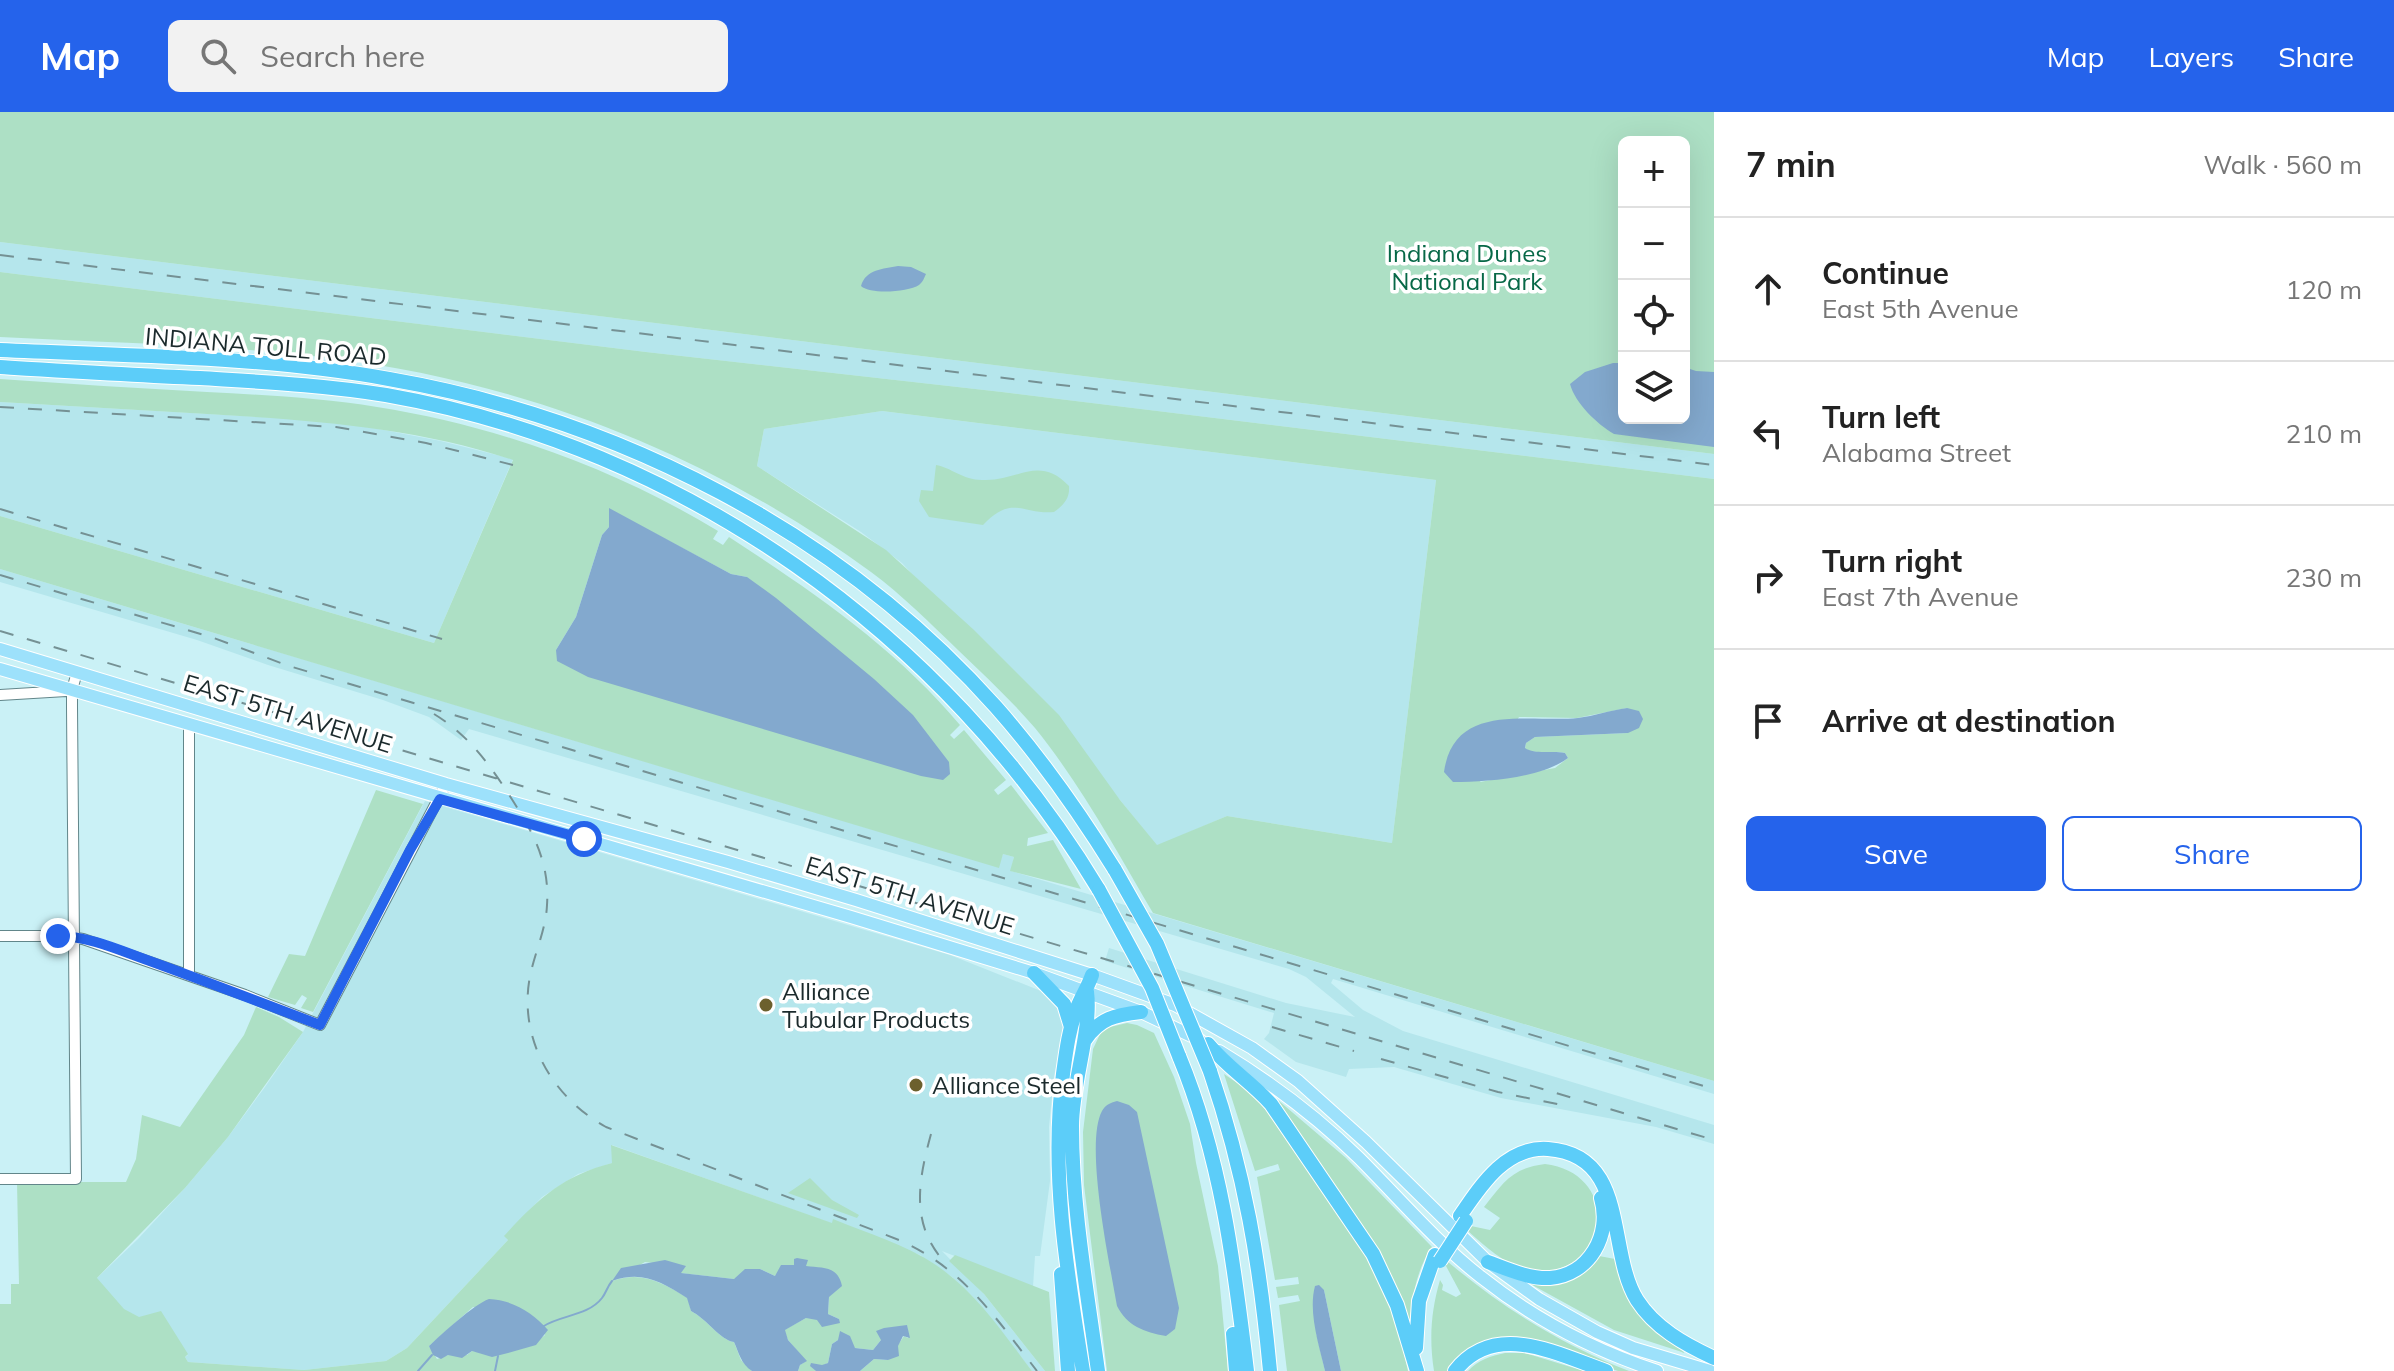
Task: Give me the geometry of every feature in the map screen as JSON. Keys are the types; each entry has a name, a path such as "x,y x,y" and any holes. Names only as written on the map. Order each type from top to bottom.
{"highway":[{"name":"INDIANA TOLL ROAD","path":"0,350 325,369 389,378 493,401 614,441 680,471 741,504 837,564 922,634 1022,737 1080,814 1157,944 1210,1071 1227,1121 1249,1208 1273,1371"},
{"name":"INDIANA TOLL ROAD","path":"0,367 324,386 386,395 488,419 543,436 622,468 722,519 787,558 867,617 956,701 1025,780 1069,841 1099,890 1152,988 1204,1128 1228,1223 1247,1371"},
{"path":"1034,973 1064,1004 1071,1030"},
{"path":"1083,1371 1062,1222 1057,1154 1060,1096 1071,1030 1077,1007 1087,992 1092,975"},
{"path":"1087,992 1089,1010 1073,1099 1072,1126 1074,1188 1098,1371"},
{"path":"1082,1043 1104,1019 1141,1012"},
{"path":"1208,1044 1227,1067 1245,1079 1271,1104 1366,1242 1397,1305 1417,1371"},
{"path":"1417,1371 1416,1320 1424,1282 1499,1167 1519,1154 1546,1149 1578,1158 1595,1170 1608,1194 1624,1266 1636,1298 1649,1317 1664,1330 1714,1358"},
{"path":"1057,1154 1065,1158 1067,1194 1078,1263 1084,1277"},
{"path":"1463,1218 1494,1183 1523,1161 1546,1157 1569,1163 1580,1169 1595,1186 1604,1207 1602,1234 1589,1259 1577,1269 1551,1278 1536,1278 1488,1262"},
{"path":"1062,1222 1059,1249 1068,1371"},
{"path":"1426,1371 1423,1338 1425,1310 1438,1258"},
{"path":"1235,1270 1232,1312 1236,1371"},
{"path":"1455,1371 1469,1357 1486,1347 1517,1343 1606,1371"}],"main road":[{"name":"EAST 5TH AVENUE","path":"0,649 446,784 728,862 1092,975 1175,1005 1211,1023 1298,1081 1384,1159 1488,1262 1539,1299 1597,1332 1663,1359 1710,1371"},
{"name":"EAST 5TH AVENUE","path":"0,669 1034,973 1141,1012 1208,1044 1273,1087 1356,1156 1459,1259 1505,1295 1559,1330 1591,1346 1657,1371"}],"street":[{"path":"0,1179 76,1179 72,690 77,672"},
{"path":"0,695 72,690"},
{"path":"189,725 189,975"},
{"path":"0,936 74,936 189,975 320,1025 446,784"}],"shaded area":[{"path":"0,242 1714,454 1714,479 0,272"},
{"path":"898,266 911,267 926,274 919,285 907,289 890,292 861,286 871,273"},
{"path":"1618,363 1618,424 1690,424 1690,369 1714,372 1714,447 1614,434 1582,406 1573,391 1570,384 1585,372"},
{"path":"0,402 358,425 513,459 434,643 0,516"},
{"path":"882,411 1436,480 1392,843 1227,816 1157,846 1120,800 902,563 861,532 757,466 764,429"},
{"path":"609,508 731,574 747,577 776,598 913,715 949,762 950,774 943,780 921,776 588,677 557,661 556,650 576,617 602,535 609,527"},
{"path":"0,569 998,867 1003,854 1014,857 1011,871 1714,1081 1714,1094 1333,979 1331,983 1363,1010 1403,1031 1714,1125 1714,1144 1656,1127 1501,1098 1394,1067 1349,1069 1346,1077 1296,1062 1264,1039 1269,1033 1274,1013 1105,961 1109,948 1286,1003 1355,1017 1306,977 1289,969 469,729 461,740 429,717 383,700 197,640 0,582"},
{"path":"1627,708 1639,711 1643,719 1639,728 1628,733 1535,737 1526,743 1525,748 1565,753 1568,758 1543,770 1513,778 1467,782 1453,782 1444,772 1451,750 1462,734 1478,725 1496,720 1578,718"},
{"path":"425,801 950,955 1041,991 1055,1001 1063,1014 1064,1033 1054,1076 1049,1127 1050,1181 1040,1256 1035,1256 1033,1287 942,1251 984,1294 1045,1371 1032,1371 973,1297 952,1277 920,1255 612,1145 612,1163 578,1174 542,1197 505,1236 508,1240 407,1348 386,1361 304,1370 188,1362 185,1357 188,1355 96,1351 72,1302 138,1239 185,1188 265,1087 303,1032"},
{"path":"1117,1101 1137,1112 1179,1308 1175,1329 1166,1336 1137,1327 1126,1319 1117,1306 1100,1206 1096,1150 1097,1127 1102,1111 1108,1104"},
{"path":"797,1258 808,1260 806,1266 833,1271 842,1286 829,1297 828,1314 839,1319 840,1323 822,1327 817,1320 806,1318 785,1330 788,1340 807,1361 800,1365 798,1371 752,1371 743,1362 734,1342 691,1311 687,1298 651,1279 633,1277 612,1281 621,1268 665,1260 686,1266 681,1273 734,1279 745,1269 760,1269 775,1276 781,1265 794,1265"},
{"path":"1319,1285 1324,1290 1341,1371 1325,1371 1317,1340 1313,1296 1315,1286"},
{"path":"489,1299 522,1308 548,1330 536,1345 492,1357 472,1351 462,1358 448,1355 441,1359 433,1355 429,1346 467,1313"},
{"path":"907,1325 910,1338 903,1336 898,1346 899,1356 888,1360 874,1359 860,1371 816,1371 810,1366 811,1363 828,1363 832,1344 838,1340 840,1331 850,1336 855,1348 873,1350 881,1340 876,1331"}],"green space":[{"name":"Indiana Dunes National Park","path":"0,112 1714,112 1714,454 0,242"},
{"path":"0,272 1714,479 1714,1081 1153,913 1097,818 1052,750 1016,708 937,630 871,572 810,530 681,459 545,405 402,369 247,350 0,337","holes":["882,411 1436,480 1392,843 1227,816 1157,845 1120,800 1059,715 974,630 886,550 757,466 764,429","1627,708 1628,733 1535,737 1526,743 1525,749 1565,753 1568,758 1555,768 1480,782 1519,717 1577,718"]},
{"path":"0,379 314,399 422,415 510,438 596,469 718,531 713,539 723,545 729,537 791,578 881,646 960,725 950,735 954,739 964,730 1006,780 994,790 998,795 1011,785 1048,833 1028,838 1027,846 1053,840 1081,889 1010,871 1014,857 1003,854 999,868 0,569 0,516 434,643 513,460 438,440 323,422 0,402","holes":["609,509 731,574 747,577 556,650 576,617 602,535 609,527"]},
{"path":"936,465 982,480 1027,472 1047,472 1069,486 1068,494 1054,512 1010,508 1002,510 983,525 929,517 919,501 921,490 933,491"},
{"path":"376,790 423,804 313,1012 301,1008 307,998 302,995 295,1005 268,997 289,954 305,956"},
{"path":"256,1007 303,1032 228,1137 185,1188 97,1278 124,1309 139,1317 161,1311 188,1354 185,1357 188,1362 304,1370 386,1361 407,1348 508,1240 504,1236 540,1200 565,1182 612,1163 611,1145 832,1223 833,1219 924,1258 976,1300 1032,1371 860,1371 874,1359 888,1360 904,1336 908,1338 907,1325 881,1340 873,1350 855,1348 838,1340 832,1344 828,1363 816,1371 798,1371 806,1361 788,1340 784,1330 806,1318 839,1319 828,1314 829,1297 805,1266 796,1264 775,1276 760,1269 734,1279 680,1273 685,1267 645,1262 612,1281 633,1277 652,1280 688,1298 691,1311 734,1342 741,1360 752,1371 0,1371 0,1304 11,1304 11,1284 19,1284 17,1182 126,1182 136,1159 142,1115 180,1127 244,1035","holes":["473,1307 531,1315 545,1335 519,1349 472,1351 467,1355 448,1355 437,1359 429,1346"]},
{"path":"1127,1023 1154,1033 1174,1077 1190,1124 1218,1266 1228,1371 1107,1371 1084,1185 1083,1132 1093,1049 1101,1032"},
{"path":"1224,1074 1252,1093 1265,1109 1368,1259 1397,1323 1408,1371 1341,1371 1324,1290 1316,1332 1325,1371 1287,1371 1279,1305 1300,1301 1298,1295 1278,1298 1276,1287 1299,1284 1298,1277 1275,1280 1257,1177 1280,1170 1278,1164 1255,1171"},
{"path":"1275,1101 1279,1101 1346,1158 1432,1247 1416,1282 1410,1320 1407,1320"},
{"path":"1545,1164 1568,1170 1584,1182 1594,1198 1598,1216 1596,1233 1588,1250 1573,1262 1537,1273 1507,1262 1468,1231 1471,1226 1490,1230 1500,1218 1484,1207 1497,1190 1516,1173"},
{"path":"810,1178 832,1200 859,1215 857,1218 788,1193"},
{"path":"955,1255 1049,1292 1055,1371 1045,1371 984,1294 949,1261"},
{"path":"1599,1256 1615,1259 1621,1278 1651,1327 1685,1353 1614,1330 1525,1281 1558,1281 1575,1277"},
{"path":"1448,1262 1534,1324 1629,1371 1618,1371 1523,1340 1450,1371 1434,1371 1432,1325 1440,1280 1442,1290 1456,1297 1461,1294 1446,1266"},
{"path":"1505,1353 1525,1353 1584,1371 1468,1371 1485,1359"}],"waterway":[{"path":"544,1326 596,1304 612,1281"},
{"path":"418,1371 432,1355"},
{"path":"495,1371 498,1356"}],"railway":[{"path":"0,255 1714,465"},
{"path":"0,407 336,427 426,443 513,465"},
{"path":"0,509 442,639"},
{"path":"0,575 211,637 289,666 1714,1089"},
{"path":"0,631 1714,1140"},
{"path":"434,714 457,730 484,759 516,806 542,859 547,905 530,976 529,1022 543,1064 570,1100 606,1127 922,1251 976,1296 1037,1371"},
{"path":"1272,1027 1354,1051"},
{"path":"1381,1059 1498,1092 1562,1105"},
{"path":"931,1134 921,1183 921,1215 932,1245 942,1259"}],"place":[{"name":"Alliance Tubular Products","path":"766,1005"},
{"name":"Alliance Steel","path":"916,1085"}],"route":[{"path":"58,936 74,936 132,955 320,1025 410,850 440,799 584,839"}]}
